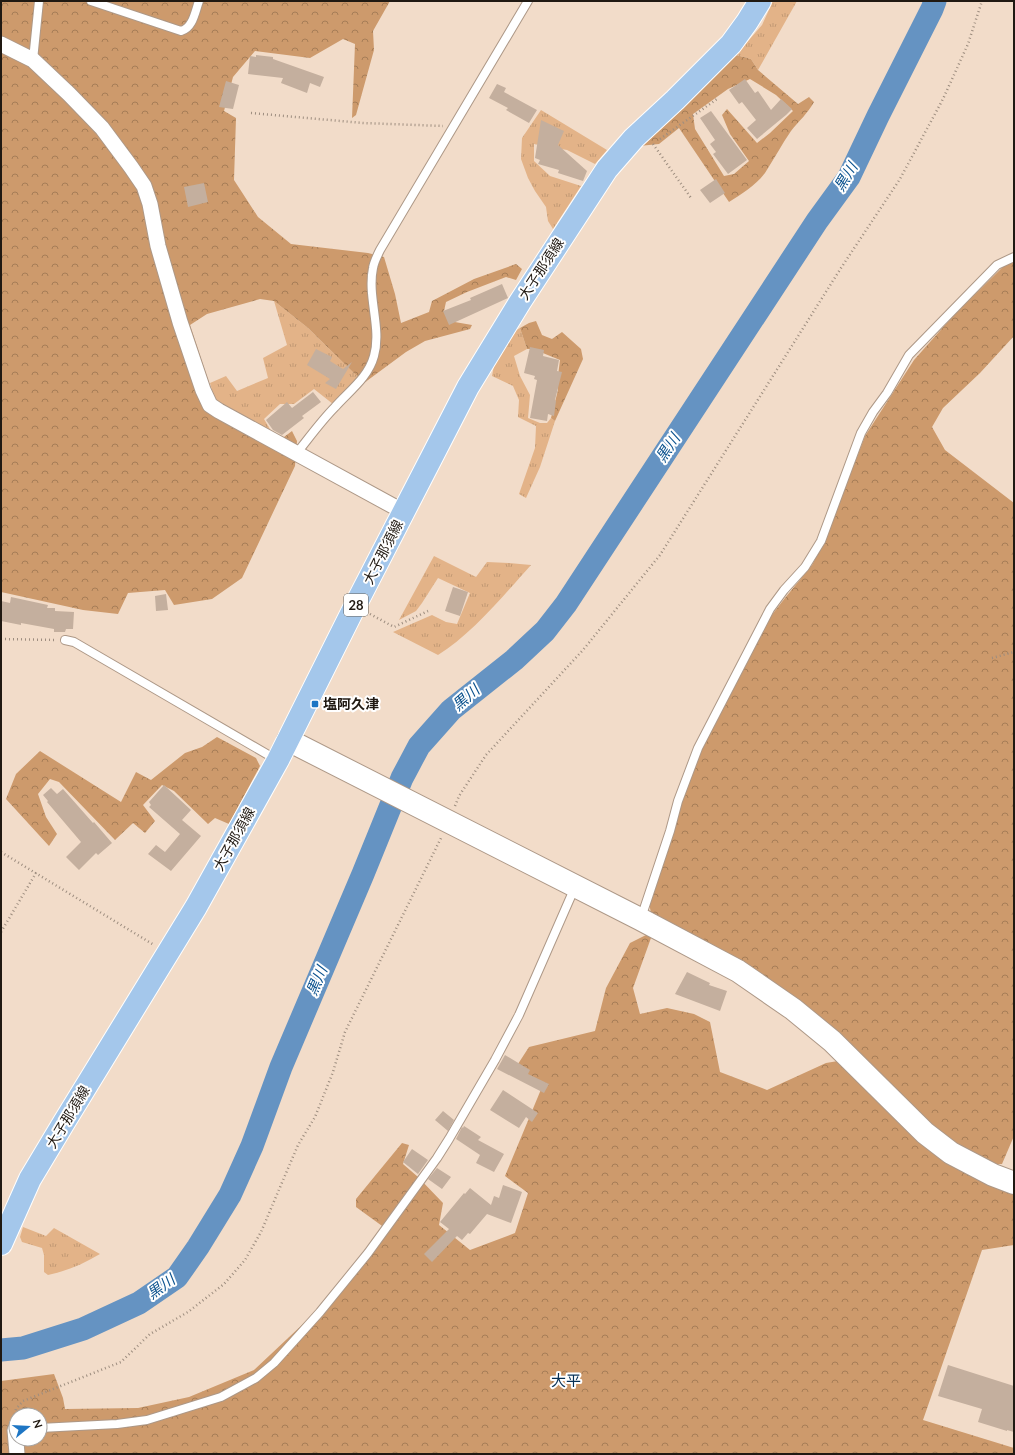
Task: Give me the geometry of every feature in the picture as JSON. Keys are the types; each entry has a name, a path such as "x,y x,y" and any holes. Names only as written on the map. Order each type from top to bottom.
{"main road":[{"name":"大子那須線","path":"1,1244 30,1179 200,901 278,760 355,606 468,387 524,296 607,169 634,138 675,100 731,44 760,1"}],"street":[{"path":"1,44 33,60 102,128 144,186 150,204 158,246 180,322 203,390 210,405 296,454 404,512"},
{"path":"288,740 640,919 738,971 793,1008 832,1041 925,1133 951,1153 993,1175 1014,1183"}],"lane":[{"path":"33,60 39,1"},
{"path":"91,1 112,5 181,31 186,30 190,26 198,1"},
{"path":"296,454 334,407 370,369 374,356 376,339 372,283 373,267 380,250 528,1"},
{"path":"640,919 670,831 678,801 698,748 770,609 784,590 805,567 821,541 861,433 870,417 888,394 909,355 997,265 1014,257"},
{"path":"65,640 74,642 278,760"},
{"path":"48,1428 117,1424 147,1420 221,1397 256,1378 274,1363 320,1312 368,1253 449,1139 495,1060 519,1015 575,886"}],"path":[{"path":"18,1407 23,1401 121,1362 150,1334 188,1312 224,1284 245,1260 261,1232 298,1146 315,1117 333,1072 345,1032 459,796 486,755 583,650 660,555 841,268 900,180 946,92 968,44 982,1"},
{"path":"648,149 717,99"},
{"path":"251,113 363,123 453,126"},
{"path":"654,144 691,198"},
{"path":"355,606 394,627 428,611"},
{"path":"1,639 65,640"},
{"path":"992,658 1014,652"},
{"path":"1,852 167,953"},
{"path":"1,932 36,873"}],"green space":[{"path":"1,1 390,1 373,31 374,50 356,115 352,118 355,44 343,39 310,58 255,51 233,77 224,111 236,118 234,180 258,217 291,244 368,253 384,257 395,294 401,323 429,312 432,301 474,279 516,264 522,269 516,280 506,277 446,302 444,311 449,321 472,325 470,329 425,341 406,352 364,383 308,328 274,301 260,299 207,314 190,325 215,401 280,440 292,431 297,441 295,466 242,578 212,599 174,605 165,590 128,593 118,614 83,610 1,592"},
{"path":"773,1 797,1 758,70 751,59 736,55 762,25"},
{"path":"736,55 751,59 758,70 798,104 809,97 814,102 784,141 765,173 748,189 729,202 679,128 659,144 639,146","holes":["750,79 776,95 793,111 757,143 727,109 722,115 730,134 749,161 734,174 724,176 695,129 693,114 728,89"]},
{"path":"541,110 607,150 595,164 567,150 534,144 534,161 550,176 581,186 553,229 548,221 546,207 528,178 521,159 522,138"},
{"path":"1014,256 1014,336 980,373 943,408 932,427 945,450 1014,503 1014,1136 1002,1164 987,1164 945,1140 836,1033 652,918 649,903 681,801 698,756 771,616 812,565 827,535 865,436 914,360 954,315"},
{"path":"274,301 308,328 364,383 333,404 314,389 294,404 280,404 264,419 274,436 215,401 210,383 226,376 237,391 268,378 263,358 287,345"},
{"path":"536,321 542,335 552,339 562,332 581,349 583,359 555,421 551,418 558,390 557,384 560,360 533,349 527,349 520,328"},
{"path":"520,328 527,349 514,356 520,376 530,395 528,418 540,423 547,423 551,418 555,421 540,467 526,498 519,494 535,448 536,426 518,417 519,400 513,386 492,376 495,360 511,333"},
{"path":"434,556 476,577 487,562 531,565 475,626 463,637 438,655 393,632 432,615 446,622 457,624 470,593 438,578 416,611 399,620"},
{"path":"217,737 256,758 260,766 229,824 215,818 208,824 174,791 162,785 143,805 155,821 145,833 133,823 115,840 59,782 50,779 38,794 46,817 57,834 49,846 6,799 16,774 40,751 121,802 136,772 151,780 185,753 202,747"},
{"path":"648,934 651,938 633,988 640,1014 667,1008 694,1014 710,1022 720,1072 767,1090 826,1063 838,1061 1014,1188 1014,1245 982,1250 923,1420 1014,1448 1014,1454 1,1454 1,1381 54,1374 63,1398 65,1409 138,1408 189,1397 254,1370 320,1308 389,1231 356,1207 356,1199 402,1143 409,1145 403,1164 443,1203 439,1225 470,1250 515,1233 528,1193 505,1176 542,1087 516,1067 529,1047 595,1031 606,988 630,943"},
{"path":"23,1227 46,1236 54,1228 100,1254 75,1267 48,1275 44,1272 44,1255 42,1248 22,1242 20,1237"}],"building":[{"path":"256,55 273,57 273,59 324,77 320,87 310,83 307,93 281,83 283,78 248,74 250,56 256,57"},
{"path":"745,79 755,93 758,91 771,110 781,99 792,109 757,139 747,128 756,120 742,102 739,104 729,90"},
{"path":"226,81 239,85 233,109 219,107"},
{"path":"497,84 506,88 504,92 537,110 529,123 506,110 508,108 489,98"},
{"path":"711,111 747,160 728,174 713,154 716,152 710,144 715,140 700,118"},
{"path":"541,120 564,131 558,145 587,171 583,181 558,173 559,170 538,164 540,160 535,158"},
{"path":"716,179 725,193 710,203 700,190"},
{"path":"204,183 208,202 188,207 184,187"},
{"path":"502,284 508,298 449,325 443,311 471,300 470,298"},
{"path":"530,347 544,350 543,356 559,360 557,371 562,372 555,400 554,416 548,414 547,421 530,418 537,380 534,379 535,376 524,373"},
{"path":"316,349 332,357 330,361 343,369 352,362 336,389 325,383 330,379 307,365"},
{"path":"313,392 321,402 302,416 304,418 282,435 273,430 266,420 287,402 292,408"},
{"path":"453,587 468,592 460,616 445,611"},
{"path":"166,594 168,610 156,611 155,596"},
{"path":"11,597 48,605 47,608 55,608 55,611 74,612 73,629 66,629 65,632 54,632 54,629 1,621 1,601 10,603"},
{"path":"164,785 191,810 182,820 201,836 171,871 148,854 156,845 165,852 180,834 149,807 151,805 149,802"},
{"path":"51,788 57,794 63,789 112,843 98,855 96,853 79,870 66,857 81,842 47,802 48,801 43,795"},
{"path":"687,972 710,983 709,985 727,991 720,1011 675,994"},
{"path":"505,1055 530,1070 528,1074 549,1084 544,1093 497,1069"},
{"path":"503,1090 538,1113 532,1122 526,1117 519,1128 490,1110"},
{"path":"443,1111 454,1120 448,1131 435,1120"},
{"path":"464,1126 481,1137 478,1140 504,1154 494,1172 476,1163 480,1155 456,1139"},
{"path":"412,1149 428,1160 418,1174 403,1162"},
{"path":"437,1168 451,1177 442,1189 428,1179"},
{"path":"503,1185 522,1192 511,1223 487,1214 470,1234 468,1233 462,1240 457,1236 432,1262 424,1254 449,1229 440,1222 464,1193 465,1194 470,1188 491,1205 494,1196 499,1198"},
{"path":"948,1365 1014,1386 1014,1432 978,1422 982,1409 938,1396"}],"waterway":[{"name":"黒川","path":"1,1350 23,1348 83,1329 139,1303 177,1277 198,1247 230,1195 252,1146 281,1067 402,778 419,746 451,710 514,660 545,631 566,604 817,221 849,177 935,1"}],"place":[{"name":"塩阿久津","path":"315,704"}],"district":[{"name":"大平","path":"566,1381"}]}
